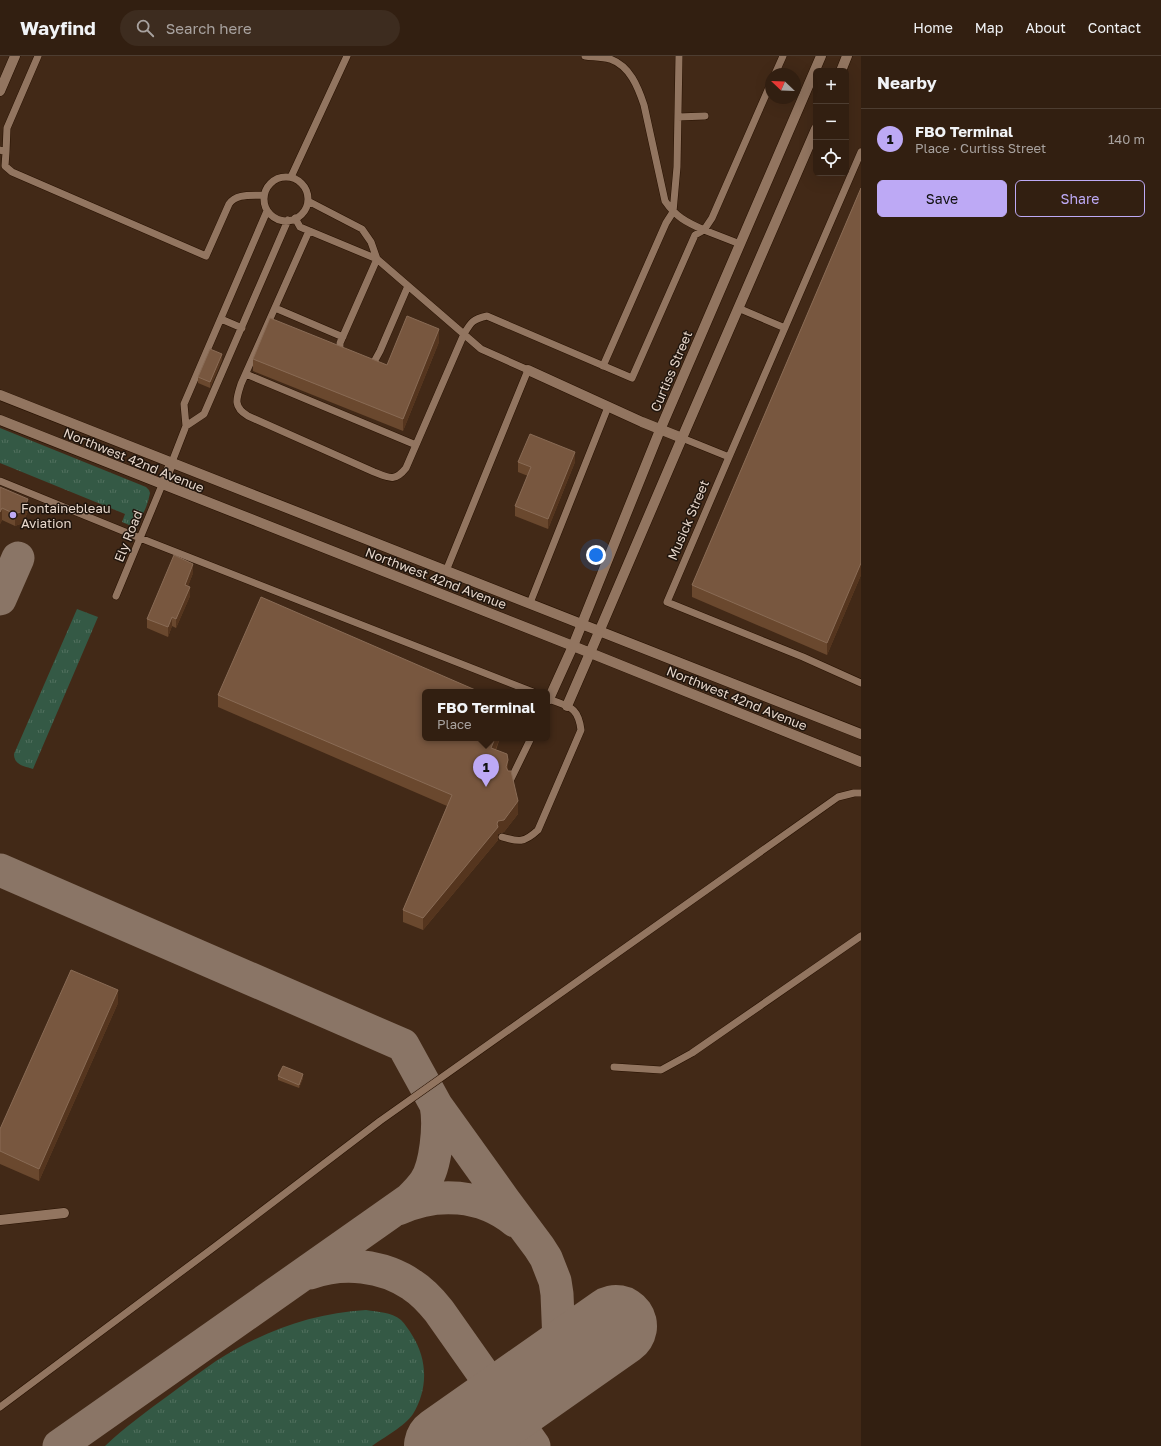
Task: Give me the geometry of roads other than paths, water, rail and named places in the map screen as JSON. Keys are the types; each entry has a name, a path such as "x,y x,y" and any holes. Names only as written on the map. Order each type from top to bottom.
{"street":[{"path":"0,91 15,56"},
{"name":"Curtiss Street","path":"550,696 573,646 660,430 821,56"},
{"path":"842,68 847,56"},
{"path":"567,706 813,136"},
{"path":"528,370 660,430 682,438"},
{"name":"Northwest 42nd Avenue","path":"0,394 861,734"},
{"name":"Northwest 42nd Avenue","path":"0,420 573,646 861,762"},
{"path":"162,485 172,462"},
{"path":"0,1220 64,1213"}],"lane":[{"path":"38,56 8,128 3,151 5,166 12,172 206,256 232,199 244,196 264,195"},
{"path":"290,177 347,56"},
{"path":"585,56 608,59 620,64 627,70 635,84 644,105 663,196 673,212 685,221 740,244"},
{"path":"603,366 666,223 673,212 677,167 679,56"},
{"path":"778,68 783,56"},
{"path":"309,231 236,397 237,406 241,412 248,416 374,472 391,478 400,475 406,468 464,334 470,324 477,319 488,316 632,378 695,235 704,230 712,218 765,97"},
{"path":"678,116 705,116"},
{"path":"682,438 729,457 861,152"},
{"path":"284,177 290,177 302,183 305,188 308,201 306,208 301,214 292,219 276,218 267,210 265,206 264,195 266,188 271,183 284,177"},
{"path":"308,201 362,228 371,242 377,259 340,343 340,351 349,358"},
{"path":"172,462 186,426 184,404 267,210"},
{"path":"292,219 300,227 377,259 481,350 528,370 446,571"},
{"path":"186,426 204,414 292,219"},
{"path":"360,361 366,363 374,362 408,286"},
{"path":"275,308 343,336"},
{"path":"738,308 785,328"},
{"path":"221,319 242,328"},
{"path":"246,374 416,445"},
{"path":"530,603 608,407"},
{"name":"Musick Street","path":"729,457 667,602 803,657 861,683"},
{"path":"0,481 140,538 526,689"},
{"name":"Ely Road","path":"116,596 162,485"},
{"path":"502,837 518,842 529,838 538,830 581,730 579,718 573,709 550,701"},
{"path":"512,779 530,741"},
{"path":"0,1407 403,1104 838,797 861,793"},
{"path":"614,1067 661,1070 692,1053 861,936"}],"place":[{"name":"Fontainebleau Aviation","path":"13,515"},
{"name":"FBO Terminal","path":"486,787"}]}
